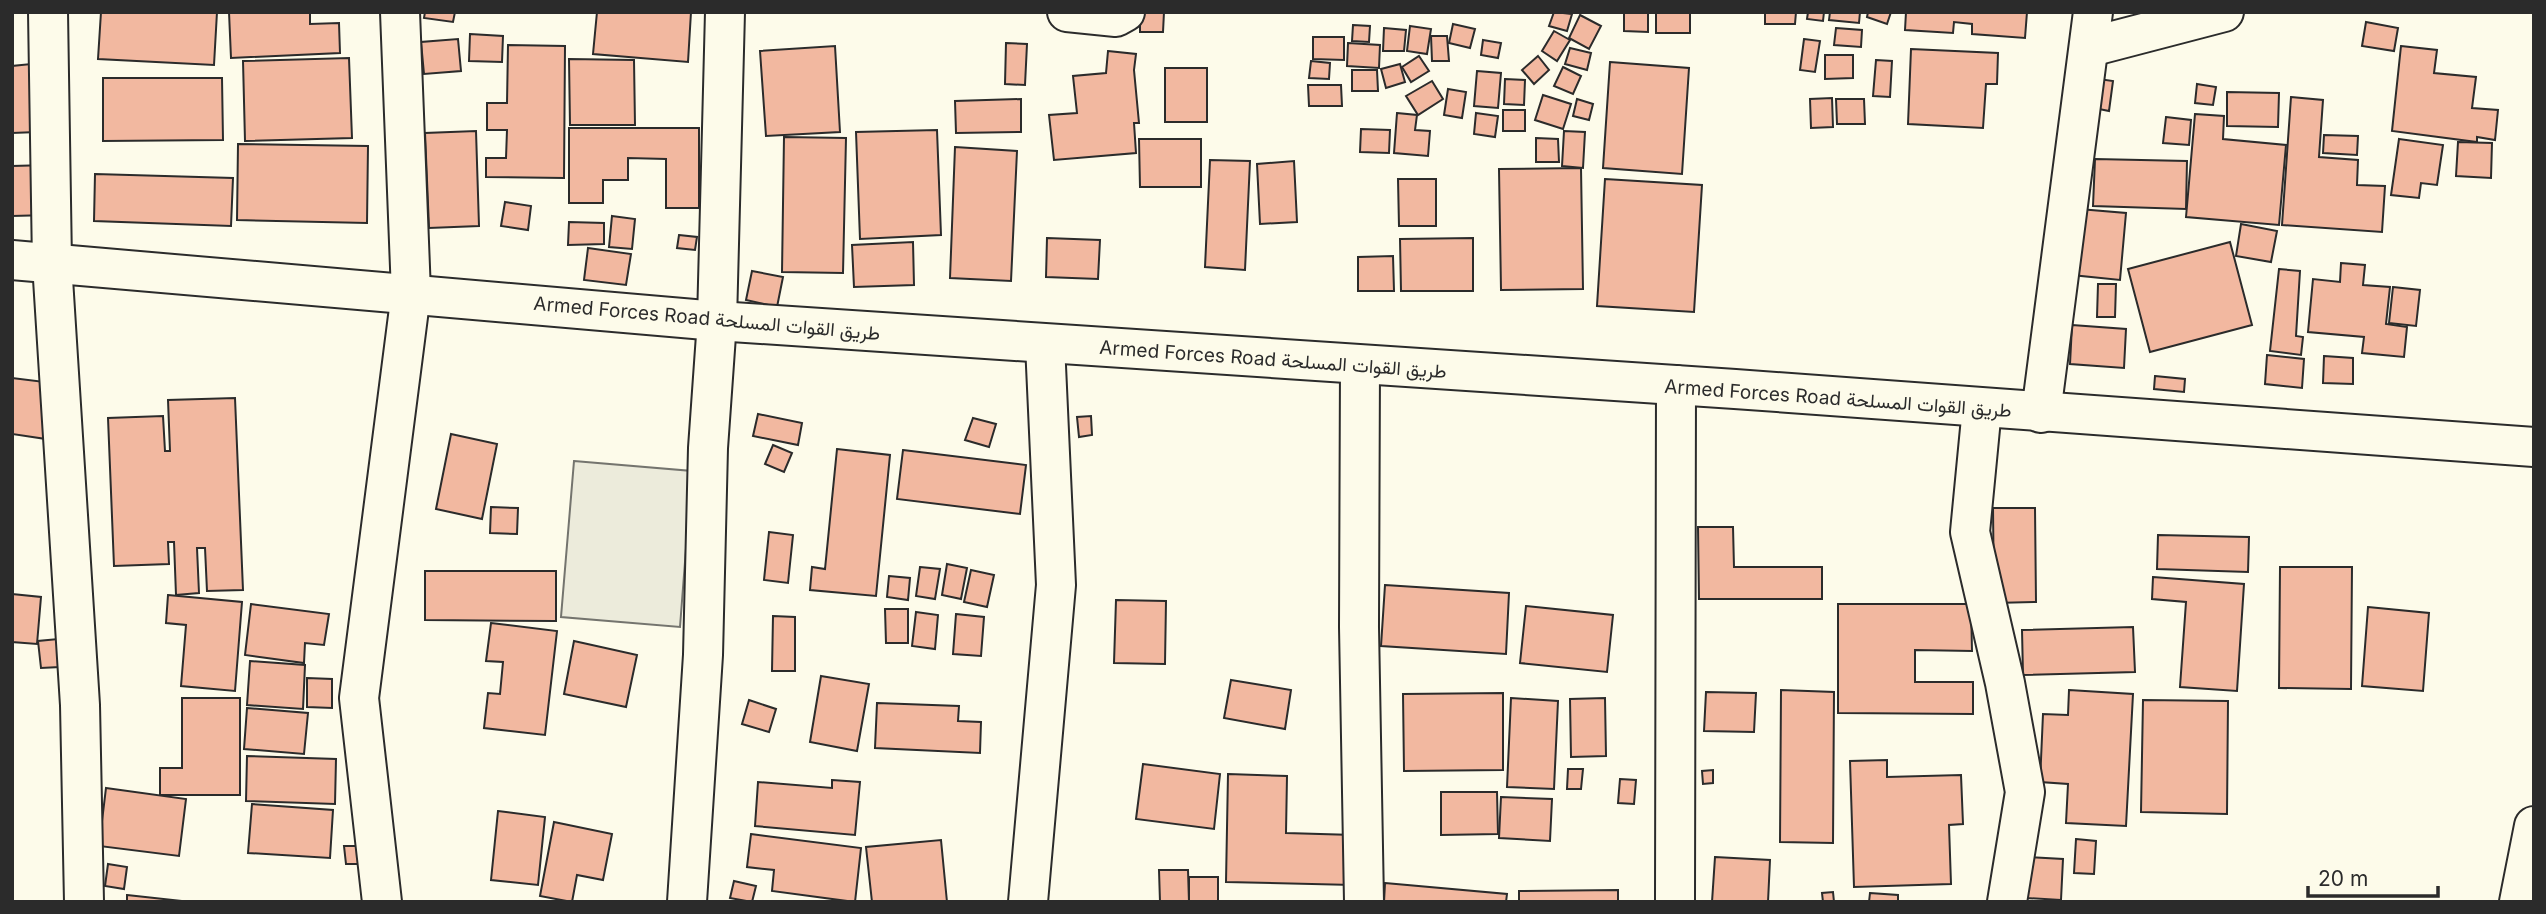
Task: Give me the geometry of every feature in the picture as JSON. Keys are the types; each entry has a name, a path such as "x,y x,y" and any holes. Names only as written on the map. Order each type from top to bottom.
{"street":[{"path":"48,12 52,263 80,705 84,902"},
{"path":"382,902 359,698 411,293 400,12"},
{"path":"687,902 703,655 708,447 717,321 725,12"},
{"path":"1067,12 1119,14"},
{"path":"2040,413 2092,30 2224,12"},
{"name":"Armed Forces Road طريق القوات المسلحة","path":"12,260 717,321 2534,445"},
{"path":"1028,902 1056,585 1045,344"},
{"path":"1360,365 1359,627 1364,902"},
{"path":"1675,902 1676,385"},
{"path":"1982,408 1970,532 2025,792 2007,902"},
{"path":"2534,445 2534,452"},
{"path":"2519,902 2534,826"}],"shaded area":[{"path":"574,461 692,471 680,627 561,617"}],"building":[{"path":"101,12 217,12 214,65 98,59"},
{"path":"229,12 310,12 310,24 339,23 340,53 231,58"},
{"path":"425,12 455,12 453,22 424,18"},
{"path":"597,12 691,12 688,62 593,54"},
{"path":"1140,12 1164,12 1163,32 1140,32"},
{"path":"1554,12 1572,14 1567,31 1549,26"},
{"path":"1624,12 1648,12 1648,32 1624,31"},
{"path":"1656,12 1690,12 1690,33 1656,33"},
{"path":"1765,12 1796,12 1795,24 1765,24"},
{"path":"1808,12 1824,12 1823,21 1807,19"},
{"path":"1830,12 1860,12 1859,23 1829,20"},
{"path":"1868,12 1891,12 1887,24 1867,17"},
{"path":"1906,12 2027,12 2025,38 1972,34 1972,24 1954,22 1953,33 1905,30"},
{"path":"1580,15 1601,26 1589,49 1569,38"},
{"path":"2366,22 2398,28 2394,51 2362,46"},
{"path":"1453,24 1475,29 1470,48 1449,43"},
{"path":"1353,25 1370,26 1369,42 1352,41"},
{"path":"1410,26 1431,29 1427,54 1407,51"},
{"path":"1384,28 1406,30 1404,51 1383,51"},
{"path":"1836,28 1862,30 1861,47 1834,45"},
{"path":"1554,31 1570,40 1557,61 1542,51"},
{"path":"470,34 503,36 502,62 469,61"},
{"path":"1431,36 1447,36 1449,61 1432,61"},
{"path":"1313,37 1344,37 1344,60 1313,59"},
{"path":"458,39 461,71 424,74 421,42"},
{"path":"1804,39 1820,41 1815,72 1800,70"},
{"path":"1483,40 1501,43 1498,58 1481,55"},
{"path":"1006,43 1027,44 1025,85 1005,84"},
{"path":"1348,43 1380,45 1379,68 1347,66"},
{"path":"508,45 565,46 564,178 486,177 486,158 506,158 507,130 487,130 487,103 507,103"},
{"path":"835,46 840,132 766,136 760,51"},
{"path":"2401,46 2437,50 2434,73 2476,77 2472,108 2498,110 2495,140 2477,137 2477,142 2392,131"},
{"path":"1570,48 1591,53 1587,70 1565,64"},
{"path":"1911,49 1998,53 1997,84 1986,84 1983,128 1908,124"},
{"path":"1108,51 1136,54 1134,70 1139,123 1134,123 1136,153 1054,160 1049,115 1077,113 1073,76 1106,73"},
{"path":"1825,55 1853,55 1853,78 1825,79"},
{"path":"1419,56 1429,71 1411,82 1402,67"},
{"path":"1538,56 1549,70 1534,84 1522,70"},
{"path":"349,58 352,138 245,141 243,61"},
{"path":"569,59 634,60 635,125 570,125"},
{"path":"1876,60 1892,61 1890,97 1873,96"},
{"path":"1311,61 1330,63 1329,79 1309,78"},
{"path":"1610,62 1689,68 1682,174 1603,168"},
{"path":"31,64 37,132 12,133 12,66"},
{"path":"1400,64 1405,82 1386,88 1381,69"},
{"path":"1563,67 1581,76 1573,94 1554,86"},
{"path":"1165,68 1207,68 1207,122 1165,122"},
{"path":"1352,70 1377,70 1378,91 1352,91"},
{"path":"1477,71 1501,73 1498,108 1474,106"},
{"path":"103,78 222,78 223,140 103,141"},
{"path":"2092,78 2113,81 2109,111 2089,107"},
{"path":"1505,79 1525,80 1524,105 1504,104"},
{"path":"1432,81 1443,99 1418,115 1406,96"},
{"path":"2197,84 2216,87 2213,105 2195,103"},
{"path":"1308,85 1341,85 1342,106 1309,106"},
{"path":"1448,89 1466,92 1462,118 1444,115"},
{"path":"2227,92 2279,93 2278,127 2227,126"},
{"path":"1543,95 1571,104 1563,129 1535,120"},
{"path":"2291,97 2323,100 2319,157 2358,160 2357,185 2385,186 2382,232 2282,225"},
{"path":"1832,98 1833,127 1811,128 1810,99"},
{"path":"1021,99 1021,132 956,133 955,101"},
{"path":"1577,99 1593,104 1589,120 1573,116"},
{"path":"1836,99 1864,99 1865,124 1837,124"},
{"path":"1503,110 1525,110 1525,131 1503,131"},
{"path":"1397,113 1417,115 1415,130 1430,131 1428,156 1394,153"},
{"path":"1476,113 1498,116 1495,137 1474,134"},
{"path":"2195,114 2224,116 2223,139 2286,145 2279,225 2186,217"},
{"path":"2166,117 2191,120 2189,145 2163,143"},
{"path":"569,128 699,128 699,208 666,208 666,159 628,158 628,180 603,180 603,203 569,203"},
{"path":"1361,129 1390,130 1389,153 1360,152"},
{"path":"937,130 941,235 860,239 856,132"},
{"path":"476,131 479,226 429,228 425,133"},
{"path":"1564,131 1585,132 1583,168 1562,166"},
{"path":"2324,135 2358,136 2357,155 2323,153"},
{"path":"784,137 846,138 843,273 782,272"},
{"path":"1536,138 1558,139 1559,162 1536,162"},
{"path":"1139,139 1201,139 1201,187 1140,187"},
{"path":"2399,139 2443,145 2437,185 2421,183 2419,198 2391,195"},
{"path":"2458,142 2492,143 2491,178 2456,176"},
{"path":"238,144 368,146 367,223 237,220"},
{"path":"955,147 1017,151 1011,281 950,278"},
{"path":"2095,159 2187,161 2186,209 2093,206"},
{"path":"1210,160 1250,161 1245,270 1205,267"},
{"path":"1294,161 1297,222 1260,224 1257,164"},
{"path":"48,165 49,215 12,216 12,166"},
{"path":"1581,168 1583,289 1501,290 1499,169"},
{"path":"95,174 233,178 231,226 94,221"},
{"path":"1398,179 1436,179 1436,226 1399,226"},
{"path":"1605,179 1702,185 1694,312 1597,306"},
{"path":"505,202 531,206 528,230 501,226"},
{"path":"2079,209 2126,213 2120,280 2072,275"},
{"path":"612,216 635,219 632,249 609,247"},
{"path":"569,222 604,223 604,244 568,245"},
{"path":"2241,224 2277,231 2271,262 2236,256"},
{"path":"679,235 697,237 695,250 677,248"},
{"path":"1047,238 1100,240 1098,279 1046,277"},
{"path":"1473,238 1473,291 1401,291 1400,239"},
{"path":"913,242 914,285 854,287 852,245"},
{"path":"2230,242 2252,325 2150,352 2128,269"},
{"path":"588,248 631,254 626,285 584,280"},
{"path":"1393,256 1394,291 1358,291 1358,257"},
{"path":"2341,263 2365,265 2363,285 2390,287 2386,324 2407,327 2404,357 2362,353 2364,337 2308,332 2313,279 2340,282"},
{"path":"2279,269 2300,271 2296,336 2303,337 2301,355 2270,351"},
{"path":"752,271 783,277 777,307 746,300"},
{"path":"2098,284 2116,284 2115,317 2097,317"},
{"path":"2393,287 2420,290 2416,326 2389,323"},
{"path":"2072,325 2126,329 2124,368 2070,364"},
{"path":"2267,355 2304,359 2302,388 2265,384"},
{"path":"2324,356 2353,358 2353,384 2323,383"},
{"path":"2155,376 2185,379 2184,392 2154,389"},
{"path":"12,378 53,383 46,439 12,434"},
{"path":"235,398 243,590 207,591 205,548 197,548 199,593 176,595 174,542 168,542 169,564 114,566 108,418 163,416 165,451 170,451 168,400"},
{"path":"758,414 802,423 798,445 753,436"},
{"path":"1091,416 1092,435 1079,437 1077,417"},
{"path":"973,418 996,424 989,447 965,440"},
{"path":"451,434 497,444 482,519 436,509"},
{"path":"773,445 792,453 784,472 765,464"},
{"path":"837,449 890,455 876,596 810,590 812,567 825,569"},
{"path":"903,450 1026,465 1020,514 897,499"},
{"path":"491,507 518,508 517,534 490,533"},
{"path":"1993,508 2035,508 2036,602 1994,603"},
{"path":"1698,527 1733,527 1734,567 1822,567 1822,599 1699,599"},
{"path":"769,532 793,535 788,583 764,580"},
{"path":"2158,535 2249,537 2248,572 2157,569"},
{"path":"947,564 967,568 961,599 942,595"},
{"path":"920,567 940,569 935,599 916,596"},
{"path":"2280,567 2352,567 2351,689 2279,688"},
{"path":"971,570 994,575 987,607 964,602"},
{"path":"425,571 556,571 556,621 425,620"},
{"path":"889,576 910,578 908,600 887,597"},
{"path":"2153,577 2244,584 2237,691 2180,687 2186,602 2152,599"},
{"path":"1385,585 1509,593 1506,654 1381,646"},
{"path":"12,594 41,597 37,644 12,642"},
{"path":"168,595 242,602 235,691 181,686 186,625 166,623"},
{"path":"1116,600 1166,601 1165,664 1114,663"},
{"path":"251,604 329,614 324,645 305,643 304,663 245,655"},
{"path":"1838,604 1971,604 1972,651 1915,650 1915,682 1973,682 1973,714 1838,713"},
{"path":"1526,606 1613,615 1607,672 1520,663"},
{"path":"2368,607 2429,613 2423,691 2362,686"},
{"path":"885,609 908,609 908,643 886,643"},
{"path":"916,612 938,615 935,649 912,646"},
{"path":"956,614 984,617 981,656 953,654"},
{"path":"773,616 795,617 795,671 772,671"},
{"path":"491,623 557,631 545,735 484,728 488,693 500,694 503,662 486,661"},
{"path":"2133,627 2135,672 2023,675 2022,630"},
{"path":"58,639 60,667 41,668 38,641"},
{"path":"574,641 637,655 626,707 564,694"},
{"path":"250,661 305,665 303,709 247,705"},
{"path":"821,676 869,684 857,751 810,742"},
{"path":"307,678 332,679 332,708 307,707"},
{"path":"1231,680 1291,690 1285,729 1224,718"},
{"path":"1781,690 1834,692 1833,843 1780,842"},
{"path":"2069,690 2133,694 2126,826 2066,823 2068,784 2040,782 2043,714 2068,715"},
{"path":"1706,692 1756,693 1754,732 1704,731"},
{"path":"1503,693 1503,770 1404,771 1403,694"},
{"path":"182,698 240,698 240,795 160,795 160,768 182,768"},
{"path":"1511,698 1558,701 1554,789 1507,787"},
{"path":"1605,698 1606,756 1571,757 1570,699"},
{"path":"749,700 776,709 769,732 742,724"},
{"path":"2143,700 2228,701 2227,814 2141,812"},
{"path":"877,703 959,706 958,721 981,722 980,753 875,748"},
{"path":"247,708 308,713 304,754 244,749"},
{"path":"247,756 336,759 335,804 246,801"},
{"path":"1887,760 1887,777 1961,775 1963,824 1949,825 1951,884 1854,887 1850,761"},
{"path":"1143,764 1220,774 1214,829 1136,819"},
{"path":"1568,769 1583,769 1581,789 1567,789"},
{"path":"1713,770 1713,783 1703,784 1702,771"},
{"path":"1228,774 1287,776 1286,833 1354,835 1353,885 1226,882"},
{"path":"1620,779 1636,780 1634,804 1618,803"},
{"path":"832,780 860,782 855,835 755,826 758,782 832,788"},
{"path":"106,788 186,799 179,856 99,846"},
{"path":"1441,792 1497,792 1498,834 1441,835"},
{"path":"1501,797 1552,799 1550,841 1499,838"},
{"path":"252,804 333,810 330,858 248,853"},
{"path":"498,811 545,817 538,885 491,880"},
{"path":"554,822 612,834 603,880 577,875 572,902 540,896"},
{"path":"751,834 861,848 855,902 772,891 774,870 747,867"},
{"path":"2076,839 2096,841 2094,874 2074,873"},
{"path":"941,840 947,902 872,902 866,847"},
{"path":"344,846 372,846 373,864 346,864"},
{"path":"1715,857 1770,860 1768,902 1712,902"},
{"path":"2029,857 2063,859 2061,900 2026,898"},
{"path":"108,864 127,867 124,889 105,886"},
{"path":"1159,870 1188,870 1189,902 1160,902"},
{"path":"1189,877 1218,877 1218,902 1189,902"},
{"path":"734,881 756,886 752,902 730,898"},
{"path":"1385,883 1507,894 1506,902 1384,902"},
{"path":"1618,890 1618,902 1519,902 1519,891"},
{"path":"1833,892 1834,902 1823,902 1822,893"},
{"path":"1870,893 1898,895 1898,902 1869,902"},
{"path":"127,895 191,902 127,902"}]}
